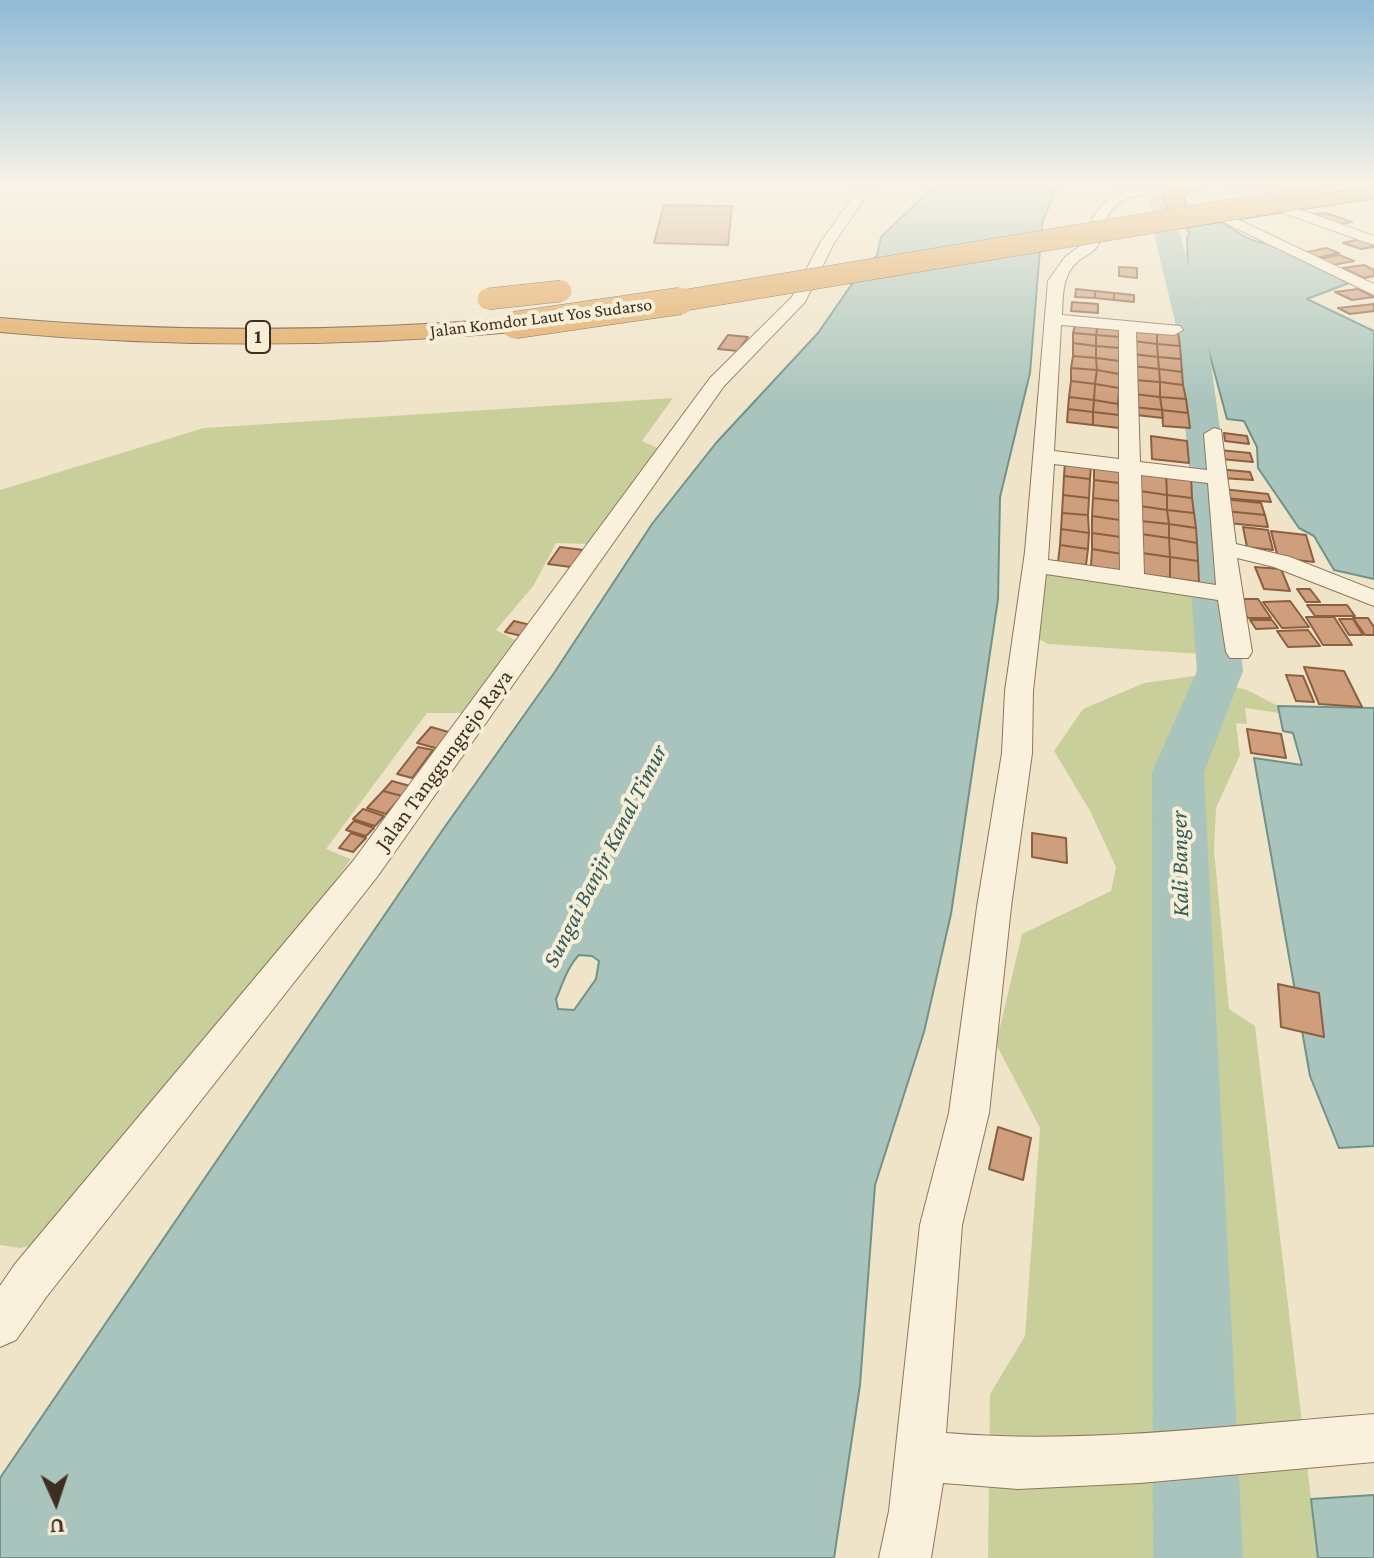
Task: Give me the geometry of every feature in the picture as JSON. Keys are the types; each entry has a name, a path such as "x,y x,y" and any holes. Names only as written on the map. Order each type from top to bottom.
{"highway":[{"name":"Jalan Komdor Laut Yos Sudarso","path":"0,325 116,335 253,337 392,334 515,325 958,257"},
{"name":"Jalan Komdor Laut Yos Sudarso","path":"461,301 580,289"}],"street":[{"name":"Jalan Tanggungrejo Raya","path":"0,1324 31,1280 365,869 717,382 799,299 820,257"},
{"path":"905,1558 915,1511 921,1456 941,1225 969,1113 1017,753 1019,691 1044,566 1049,457 1061,320 1056,281 1074,257"},
{"path":"1306,257 1374,290"},
{"path":"1061,320 1174,330"},
{"path":"1127,326 1132,579"},
{"path":"1214,434 1229,594 1239,652"},
{"path":"1049,457 1219,478"},
{"path":"1225,548 1282,562 1374,599"},
{"path":"1044,566 1229,594"},
{"path":"921,1456 1018,1464 1140,1458 1374,1438"}],"green space":[{"path":"673,398 642,441 660,449 588,544 556,543 534,585 496,630 517,641 466,713 427,713 326,849 351,859 311,914 43,1243 20,1248 0,1245 0,490 204,428"},
{"path":"1044,572 1211,597 1216,655 1048,644 1039,639"},
{"path":"1194,676 1247,690 1278,706 1279,713 1245,708 1247,724 1236,723 1240,755 1216,808 1214,850 1229,1009 1255,1026 1318,1558 988,1558 990,1394 1025,1336 1040,1128 996,1044 1022,934 1111,891 1116,867 1090,811 1054,751 1083,709 1144,683"}],"water":[{"name":"Sungai Banjir Kanal Timur","path":"875,257 1039,257 1030,373 1000,497 998,599 951,914 924,1032 875,1185 860,1385 834,1558 0,1558 0,1478 444,828 554,673 652,524 716,443 818,333 854,281","holes":["579,955 592,956 599,961 596,979 574,1010 558,1009 556,999"]},
{"path":"1188,257 1299,257 1349,283 1307,299 1374,331 1374,579 1334,570 1314,536 1299,528 1258,468 1257,447 1244,421 1227,419 1188,274"},
{"path":"1278,706 1374,708 1374,1146 1339,1148 1310,1076 1254,758 1302,765 1293,733 1283,731"},
{"path":"1374,1495 1374,1558 1318,1558 1311,1499"}],"building":[{"path":"1343,257 1354,261 1333,265 1319,259"},
{"path":"1364,265 1374,270 1374,276 1364,278 1343,268"},
{"path":"1119,267 1137,268 1137,278 1119,276"},
{"path":"1076,289 1095,291 1095,298 1075,297"},
{"path":"1358,289 1374,297 1352,300 1335,292"},
{"path":"1095,291 1114,293 1114,300 1095,298"},
{"path":"1114,293 1134,295 1134,302 1114,300"},
{"path":"1072,302 1098,304 1098,313 1071,311"},
{"path":"1374,304 1374,311 1350,314 1338,308"},
{"path":"1076,322 1098,324 1096,335 1073,333"},
{"path":"1098,324 1120,327 1120,337 1096,335"},
{"path":"1132,328 1157,330 1157,344 1133,341"},
{"path":"1157,330 1178,332 1180,346 1157,344"},
{"path":"1073,333 1096,335 1096,346 1073,343"},
{"path":"728,335 748,337 738,351 718,349"},
{"path":"1096,335 1120,337 1120,348 1096,346"},
{"path":"1133,341 1157,344 1158,357 1132,354"},
{"path":"1073,343 1096,346 1096,358 1073,356"},
{"path":"1157,344 1180,346 1181,359 1158,357"},
{"path":"1096,346 1120,348 1120,361 1096,358"},
{"path":"1132,354 1158,357 1159,369 1133,366"},
{"path":"1073,356 1096,358 1097,370 1071,368"},
{"path":"1158,357 1181,359 1182,372 1159,369"},
{"path":"1096,358 1120,361 1119,374 1097,370"},
{"path":"1133,366 1159,369 1160,382 1134,380"},
{"path":"1071,368 1097,370 1095,384 1071,381"},
{"path":"1159,369 1182,372 1183,385 1160,382"},
{"path":"1097,370 1119,374 1119,388 1095,384"},
{"path":"1134,380 1160,382 1160,397 1134,394"},
{"path":"1071,381 1095,384 1094,400 1069,397"},
{"path":"1160,382 1183,385 1186,399 1160,397"},
{"path":"1095,384 1119,388 1118,404 1094,400"},
{"path":"1134,394 1160,397 1162,410 1134,407"},
{"path":"1069,397 1094,400 1093,412 1068,409"},
{"path":"1160,397 1186,399 1188,413 1162,410"},
{"path":"1094,400 1118,404 1119,415 1093,412"},
{"path":"1134,407 1162,410 1163,418 1136,415"},
{"path":"1068,409 1093,412 1093,425 1067,422"},
{"path":"1162,410 1188,413 1190,428 1163,426"},
{"path":"1093,412 1119,415 1119,428 1093,425"},
{"path":"1224,433 1247,436 1249,444 1225,441"},
{"path":"1151,436 1187,441 1189,463 1152,459"},
{"path":"1219,450 1250,453 1253,462 1221,459"},
{"path":"1065,462 1091,465 1090,479 1064,476"},
{"path":"1094,466 1120,469 1119,483 1094,480"},
{"path":"1218,469 1250,472 1253,480 1221,478"},
{"path":"1139,470 1166,473 1167,495 1140,491"},
{"path":"1166,473 1191,476 1192,498 1167,495"},
{"path":"1064,476 1090,479 1089,498 1063,495"},
{"path":"1094,480 1119,483 1119,501 1093,498"},
{"path":"1223,489 1268,494 1271,502 1225,498"},
{"path":"1140,491 1167,495 1167,510 1140,506"},
{"path":"1063,495 1089,498 1088,515 1062,513"},
{"path":"1167,495 1192,498 1194,513 1167,510"},
{"path":"1093,498 1119,501 1120,520 1092,516"},
{"path":"1223,499 1261,503 1265,515 1225,511"},
{"path":"1140,506 1167,510 1169,524 1141,521"},
{"path":"1167,510 1194,513 1196,528 1169,524"},
{"path":"1225,511 1265,515 1268,527 1228,523"},
{"path":"1062,513 1088,515 1089,533 1061,529"},
{"path":"1092,516 1120,520 1121,537 1092,533"},
{"path":"1141,521 1169,524 1169,538 1141,534"},
{"path":"1169,524 1196,528 1197,543 1169,538"},
{"path":"1243,527 1268,530 1273,550 1247,547"},
{"path":"1061,529 1089,533 1088,549 1060,545"},
{"path":"1271,531 1306,535 1314,562 1278,558"},
{"path":"1092,533 1121,537 1122,554 1092,549"},
{"path":"1141,534 1169,538 1170,557 1142,553"},
{"path":"1169,538 1197,543 1198,561 1170,557"},
{"path":"1060,545 1088,549 1086,565 1058,562"},
{"path":"560,547 583,550 571,567 548,564"},
{"path":"1092,549 1122,554 1122,571 1091,566"},
{"path":"1142,553 1170,557 1170,578 1141,574"},
{"path":"1170,557 1198,561 1199,582 1170,578"},
{"path":"1255,567 1281,569 1290,591 1264,589"},
{"path":"1297,589 1310,589 1320,602 1306,602"},
{"path":"1235,599 1258,599 1271,618 1248,618"},
{"path":"1290,601 1309,627 1282,628 1263,602"},
{"path":"1307,605 1347,605 1355,616 1315,616"},
{"path":"1306,617 1334,617 1352,645 1323,645"},
{"path":"1353,618 1368,618 1374,627 1374,635 1365,635"},
{"path":"1339,619 1353,619 1363,635 1349,635"},
{"path":"1250,620 1272,620 1278,628 1256,629"},
{"path":"514,621 535,626 526,637 505,632"},
{"path":"1308,630 1320,646 1288,647 1277,631"},
{"path":"1304,667 1344,671 1362,707 1319,704"},
{"path":"1286,675 1303,676 1314,702 1296,701"},
{"path":"431,727 452,733 439,749 417,743"},
{"path":"1247,729 1281,734 1286,758 1251,753"},
{"path":"418,747 433,750 412,778 397,774"},
{"path":"392,781 410,786 402,796 383,791"},
{"path":"383,791 402,796 386,814 367,808"},
{"path":"363,809 384,816 375,826 353,819"},
{"path":"354,821 374,828 366,836 346,830"},
{"path":"351,833 366,838 353,852 339,848"},
{"path":"1032,833 1066,838 1067,863 1032,857"},
{"path":"1278,984 1319,993 1324,1037 1281,1027"},
{"path":"998,1127 1031,1138 1023,1180 989,1169"}],"waterway":[{"name":"Kali Banger","path":"1173,257 1191,326 1217,555 1214,603 1220,671 1178,772 1198,1558"}]}
